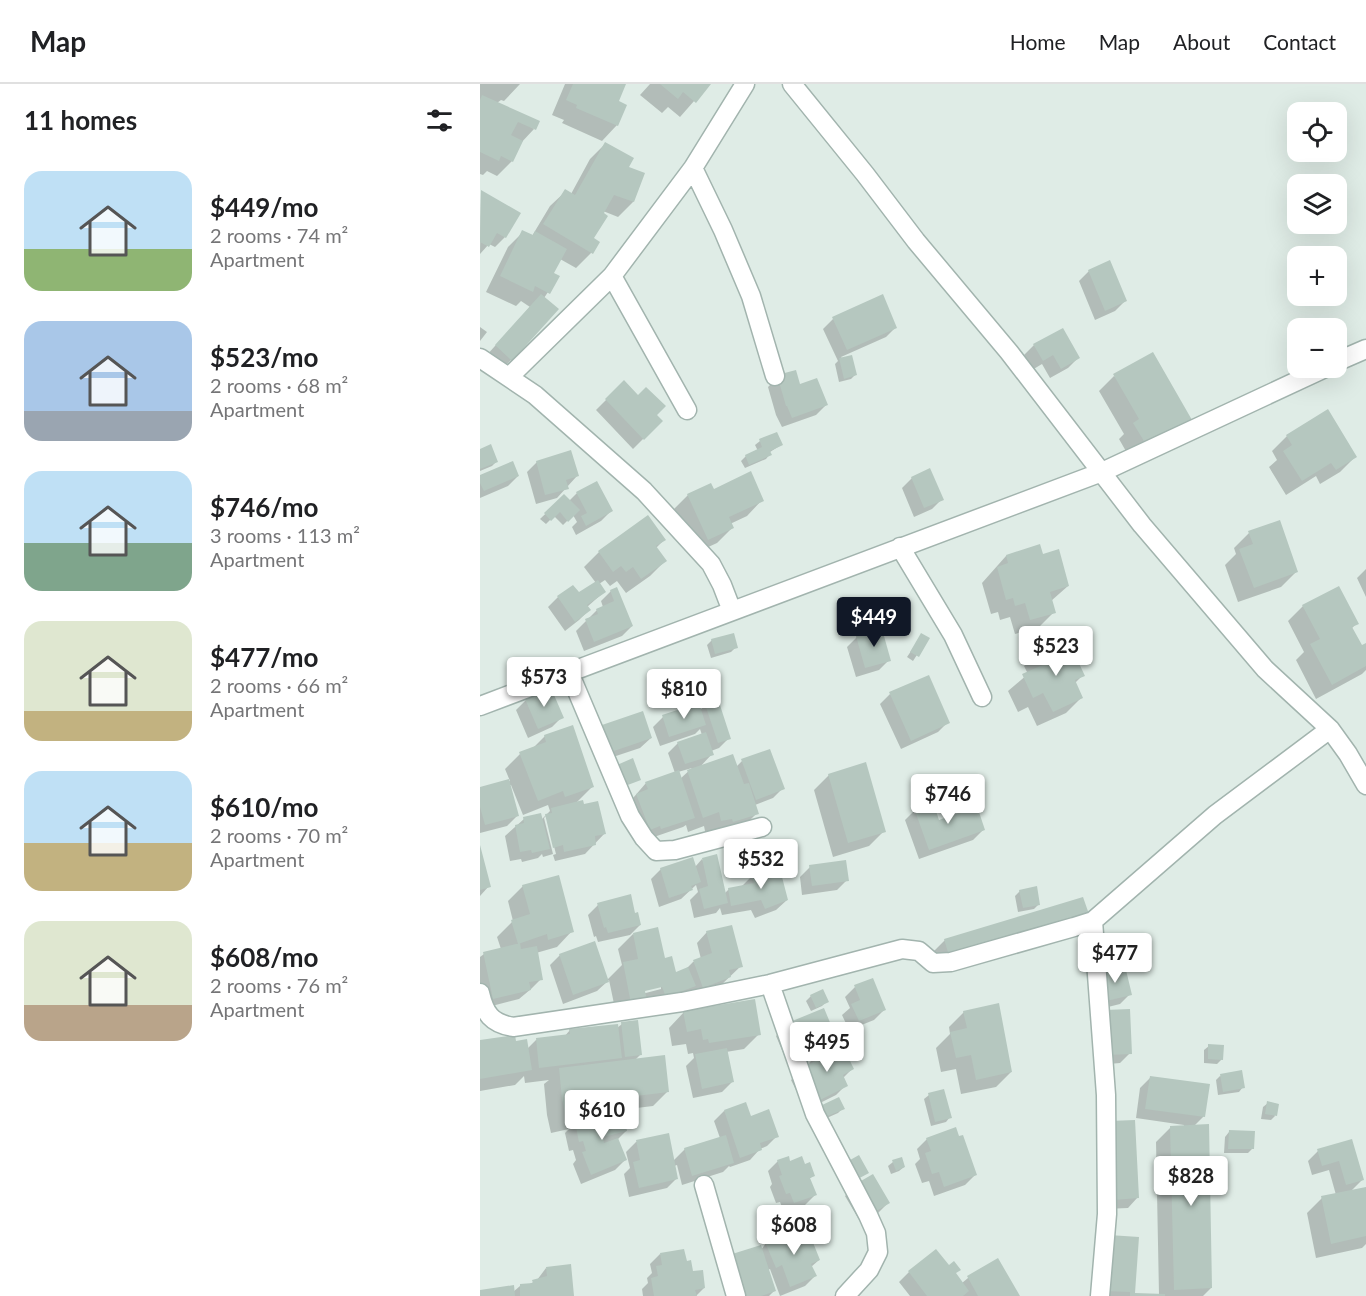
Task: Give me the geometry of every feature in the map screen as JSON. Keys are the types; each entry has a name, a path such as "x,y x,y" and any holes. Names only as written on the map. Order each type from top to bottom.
{"street":[{"path":"509,377 612,276 693,168 745,84"},
{"path":"792,84 916,241 1009,352 1142,525 1265,669 1330,729 1366,785"},
{"path":"693,168 751,296 775,376"},
{"path":"612,276 687,410"},
{"path":"1347,357 1366,349"},
{"path":"480,357 535,395 644,491 711,564 732,611"},
{"path":"480,706 1102,472 1304,378"},
{"path":"900,547 952,635 982,697"},
{"path":"568,672 630,816 644,838 656,851 675,850 762,827"},
{"path":"480,993 487,1013 493,1020 513,1028 682,1002 770,984 902,949 919,951 933,963 951,962 1093,921 1215,815 1330,729"},
{"path":"1093,921 1106,1095 1107,1214 1100,1296"},
{"path":"770,984 815,1114 876,1233 878,1252 869,1270 845,1296"},
{"path":"704,1185 736,1296"}],"building":[{"path":"573,84 626,84 619,101 627,105 618,126 576,108 577,105 566,100"},
{"path":"660,84 711,84 696,103 683,92 678,99"},
{"path":"482,95 540,121 536,130 518,122 511,135 523,141 513,162 501,156 499,161 480,152 480,100"},
{"path":"605,142 634,158 629,167 645,173 634,202 614,195 604,213 608,216 594,238 600,242 593,254 543,224 565,189 575,195"},
{"path":"481,190 521,213 506,238 497,233 489,247 480,242"},
{"path":"522,230 533,235 535,231 567,249 554,273 560,276 550,294 535,286 533,292 500,276"},
{"path":"1110,260 1127,301 1105,311 1088,270"},
{"path":"541,294 559,309 512,361 495,345"},
{"path":"883,294 897,328 847,350 832,317"},
{"path":"1063,328 1080,358 1061,369 1053,355 1043,361 1033,344"},
{"path":"1153,352 1192,420 1147,446 1133,423 1139,419 1113,374"},
{"path":"852,355 857,375 844,379 839,358"},
{"path":"796,370 800,384 817,378 828,405 792,418 777,375"},
{"path":"624,380 638,395 646,387 666,406 657,415 663,421 644,440 605,399"},
{"path":"1328,409 1357,457 1336,470 1331,463 1302,481 1283,451 1292,445 1286,435"},
{"path":"777,432 783,445 770,451 772,455 749,465 745,455 762,447 759,439"},
{"path":"491,444 498,462 480,469 480,449"},
{"path":"571,450 579,476 566,480 569,489 545,495 536,461"},
{"path":"513,461 519,476 484,491 480,483 480,475"},
{"path":"930,468 944,500 924,508 911,477"},
{"path":"751,471 764,501 729,517 734,528 708,540 687,494 711,483 714,489"},
{"path":"597,481 613,511 586,526 581,516 587,513 576,492"},
{"path":"564,494 580,510 568,522 560,512 551,521 544,513"},
{"path":"648,515 666,540 656,546 667,561 641,579 633,567 626,572 621,566 613,572 598,551"},
{"path":"1280,520 1298,572 1254,588 1239,549 1253,544 1248,531"},
{"path":"1040,544 1043,554 1059,549 1069,586 1050,592 1056,613 1030,620 1025,603 1015,606 1013,598 1006,600 997,567 1008,563 1006,555"},
{"path":"598,580 606,592 587,605 591,610 575,622 557,596 573,585 579,592"},
{"path":"1339,586 1359,624 1352,627 1362,645 1366,643 1366,666 1332,685 1310,644 1320,639 1302,605"},
{"path":"617,587 633,626 594,642 585,619 598,614 596,609 614,601 610,590"},
{"path":"882,629 891,661 865,668 856,636"},
{"path":"734,633 738,648 715,654 711,639"},
{"path":"921,633 930,638 919,657 910,652"},
{"path":"1060,640 1069,660 1076,657 1085,676 1075,680 1083,698 1053,712 1043,693 1033,698 1022,674 1045,664 1038,650"},
{"path":"929,675 950,723 911,741 889,692"},
{"path":"551,688 564,718 538,729 525,699"},
{"path":"718,699 731,739 718,743 705,704"},
{"path":"699,703 706,725 669,737 662,715"},
{"path":"643,711 652,738 611,752 602,725"},
{"path":"573,725 594,787 565,797 563,791 538,801 519,752 546,742 544,735"},
{"path":"706,732 714,755 685,764 677,742"},
{"path":"770,749 785,789 756,800 741,759"},
{"path":"733,754 744,784 749,783 759,814 733,822 732,819 721,821 719,812 703,818 687,770"},
{"path":"633,758 641,780 625,786 617,765"},
{"path":"866,762 886,832 848,843 828,774"},
{"path":"679,770 695,818 661,829 660,826 650,830 636,794 648,789 645,782"},
{"path":"509,779 519,816 485,825 480,807 480,787"},
{"path":"583,800 584,804 598,801 606,834 595,836 596,845 564,852 563,845 553,848 545,814 552,813 551,808"},
{"path":"933,802 939,820 977,806 985,830 929,850 914,808"},
{"path":"541,813 550,849 532,853 531,850 520,852 515,825 524,823 523,817"},
{"path":"480,845 491,887 480,890"},
{"path":"717,854 728,903 704,909 699,889 708,886 702,858"},
{"path":"693,857 701,882 691,886 693,890 669,898 660,868"},
{"path":"846,860 849,881 812,886 809,865"},
{"path":"774,866 779,878 782,877 788,900 765,909 761,900 731,906 728,888 754,883 751,875"},
{"path":"559,875 574,932 548,940 547,934 518,944 511,920 530,914 522,885"},
{"path":"1037,886 1040,905 1023,908 1019,890"},
{"path":"631,894 635,913 638,912 641,925 608,933 606,927 604,928 597,903"},
{"path":"1083,897 1090,917 950,959 944,939"},
{"path":"732,925 743,967 729,970 731,977 703,988 693,960 712,953 706,931"},
{"path":"658,927 665,958 672,956 676,972 688,967 696,986 666,997 662,987 645,991 647,1000 631,1004 623,962 638,959 633,933"},
{"path":"595,941 609,982 573,995 559,954"},
{"path":"520,943 521,949 537,946 543,980 529,982 531,990 493,999 483,952"},
{"path":"1112,967 1113,973 1126,970 1132,995 1106,1001 1099,970"},
{"path":"873,978 886,1010 859,1021 851,1004 860,1000 854,985"},
{"path":"823,989 829,1002 816,1008 810,995"},
{"path":"755,999 761,1035 709,1043 708,1039 703,1040 701,1029 687,1032 683,1011"},
{"path":"999,1003 1012,1072 976,1080 971,1055 956,1058 950,1032 967,1028 963,1011"},
{"path":"824,1008 836,1037 797,1053 785,1024"},
{"path":"1130,1009 1132,1054 1107,1055 1105,1010"},
{"path":"638,1020 642,1055 625,1057 621,1022"},
{"path":"618,1024 622,1058 539,1068 536,1038 570,1034 569,1029"},
{"path":"515,1035 516,1041 527,1039 532,1070 480,1079 480,1040"},
{"path":"1208,1044 1224,1045 1223,1060 1208,1059"},
{"path":"829,1047 831,1053 843,1047 854,1069 843,1075 848,1086 816,1102 800,1069 821,1058 818,1052"},
{"path":"727,1048 734,1082 702,1089 695,1054"},
{"path":"665,1055 669,1092 619,1098 618,1094 588,1096 589,1101 604,1099 605,1111 566,1118 559,1068"},
{"path":"1242,1070 1245,1088 1223,1092 1220,1074"},
{"path":"1150,1076 1210,1084 1205,1117 1145,1109"},
{"path":"944,1089 952,1118 935,1122 928,1093"},
{"path":"839,1097 845,1109 825,1117 820,1106"},
{"path":"1267,1101 1279,1104 1277,1116 1265,1114"},
{"path":"746,1102 751,1116 769,1109 779,1137 760,1143 762,1150 740,1158 724,1110"},
{"path":"623,1111 627,1131 603,1137 604,1143 618,1138 627,1160 591,1175 582,1152 586,1151 583,1141 579,1142 575,1122"},
{"path":"1135,1120 1139,1198 1113,1200 1109,1121"},
{"path":"1209,1124 1212,1288 1174,1290 1170,1126"},
{"path":"956,1127 959,1136 963,1135 977,1175 944,1187 939,1172 932,1174 925,1153 931,1151 926,1138"},
{"path":"1229,1130 1255,1131 1254,1149 1228,1149"},
{"path":"669,1133 678,1179 639,1188 633,1162 640,1160 636,1140"},
{"path":"726,1135 734,1163 692,1176 684,1148"},
{"path":"1352,1139 1364,1180 1346,1185 1339,1161 1322,1166 1317,1149"},
{"path":"859,1155 869,1173 852,1182 843,1164"},
{"path":"789,1156 790,1161 802,1156 805,1164 810,1162 815,1176 810,1178 817,1195 794,1203 790,1193 786,1194 779,1176 782,1175 777,1160"},
{"path":"902,1157 905,1167 896,1171 892,1160"},
{"path":"873,1174 890,1203 871,1214 854,1185"},
{"path":"1366,1187 1366,1236 1331,1244 1321,1196"},
{"path":"797,1229 801,1239 810,1235 820,1260 811,1264 817,1276 790,1287 782,1265 776,1268 765,1242"},
{"path":"1109,1235 1139,1237 1135,1293 1165,1294 1165,1296 1130,1296 1130,1292 1105,1291"},
{"path":"761,1245 776,1291 761,1296 742,1296 729,1255"},
{"path":"684,1249 687,1261 691,1260 693,1271 703,1270 705,1288 695,1290 697,1296 654,1296 651,1278 658,1276 656,1266 662,1265 660,1253"},
{"path":"936,1249 949,1265 954,1261 961,1270 956,1273 969,1291 963,1296 927,1296 908,1271"},
{"path":"998,1258 1020,1296 978,1296 967,1276"},
{"path":"571,1264 574,1296 520,1296 520,1284 533,1283 532,1280 547,1276 546,1267"},
{"path":"514,1285 515,1296 480,1296 480,1290"}]}
